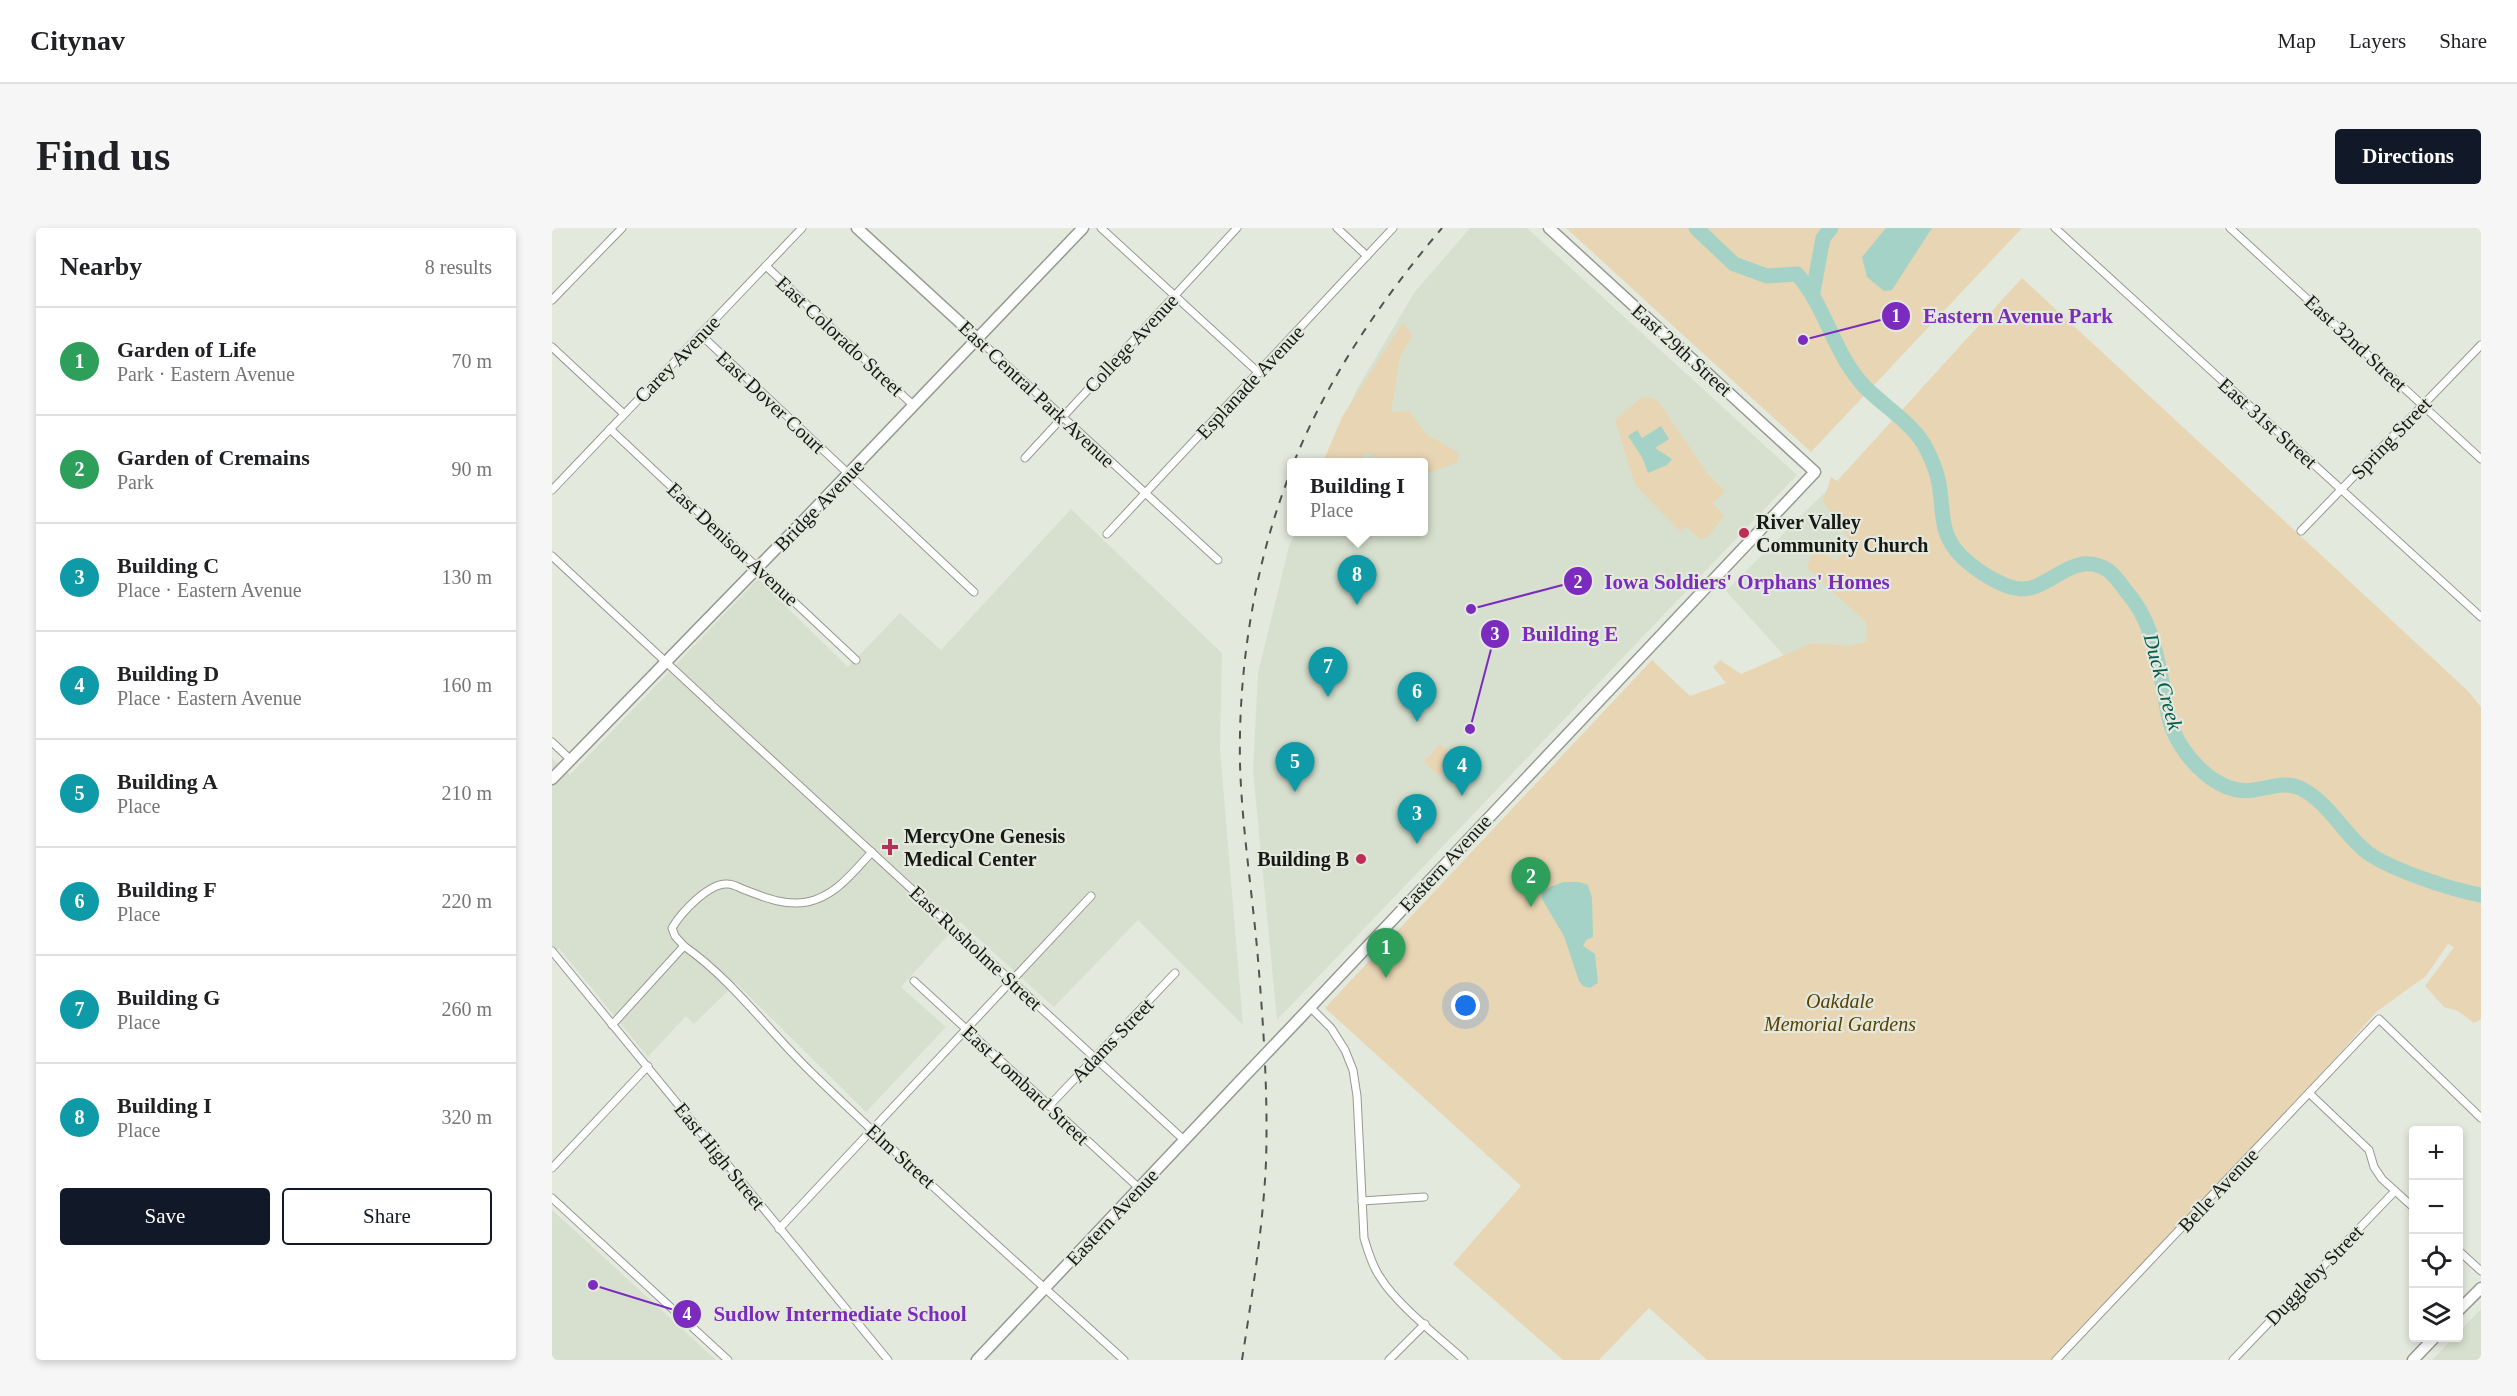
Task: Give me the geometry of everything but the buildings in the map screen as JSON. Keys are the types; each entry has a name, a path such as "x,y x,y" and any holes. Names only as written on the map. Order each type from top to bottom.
{"street":[{"path":"552,300 622,228"},
{"name":"Carey Avenue","path":"552,490 802,228"},
{"name":"East Central Park Avenue","path":"857,228 1218,560"},
{"name":"Bridge Avenue","path":"552,779 759,567 1083,228"},
{"path":"1101,228 1259,373"},
{"name":"College Avenue","path":"1024,458 1237,228"},
{"path":"1337,228 1366,256"},
{"name":"Esplanade Avenue","path":"1107,534 1393,228"},
{"name":"East 29th Street","path":"1548,228 1815,472"},
{"name":"East 31st Street","path":"2055,228 2481,617"},
{"name":"East 32nd Street","path":"2230,228 2481,459"},
{"name":"East Colorado Street","path":"766,266 914,406"},
{"name":"East Dover Court","path":"700,334 974,592"},
{"name":"Spring Street","path":"2301,531 2481,345"},
{"path":"552,347 624,414"},
{"name":"East Denison Avenue","path":"610,429 856,660"},
{"name":"Eastern Avenue","path":"977,1360 1815,472"},
{"name":"East Rusholme Street","path":"552,556 1184,1140"},
{"path":"552,742 571,760"},
{"path":"612,1024 684,946 675,936 672,927 679,916 714,886 728,883 769,900 788,903 807,902 840,886 872,852"},
{"path":"779,1229 1092,896"},
{"name":"Elm Street","path":"684,946 712,968 811,1072 872,1130 1124,1360"},
{"name":"East High Street","path":"552,951 555,961 648,1066 888,1360"},
{"name":"Adams Street","path":"1049,1106 1175,973"},
{"name":"East Lombard Street","path":"914,981 1139,1188"},
{"path":"1310,1007 1331,1028 1345,1050 1353,1070 1357,1096 1364,1238 1379,1277 1391,1292 1464,1360"},
{"name":"Belle Avenue","path":"2056,1360 2379,1019 2481,1118"},
{"path":"552,1168 648,1066"},
{"path":"2309,1093 2369,1150 2374,1167 2382,1179 2409,1204"},
{"name":"Duggleby Street","path":"2233,1360 2395,1191"},
{"path":"1362,1201 1424,1197"},
{"path":"552,1198 728,1360"},
{"path":"2463,1255 2481,1271"},
{"path":"2463,1306 2481,1288"},
{"path":"1389,1360 1425,1324"},
{"path":"2413,1360 2430,1342"}],"shaded area":[{"path":"1470,228 1527,228 1797,475 1277,1020 1253,771 1258,673 1289,546 1294,536 1428,536 1428,458 1327,458 1357,389 1414,293"},
{"path":"1837,480 2004,639 1971,673 1788,660 1726,591"},
{"name":"MercyOne Genesis Medical Center","path":"1071,509 1222,653 1220,748 1243,1025 1138,920 1054,1007 960,922 901,987 946,1027 866,1112 736,983 694,1024 686,1016 648,1057 559,948 552,954 552,758 570,775 758,579 848,667 900,613 941,650"},
{"path":"552,1210 716,1360 552,1360"},
{"path":"2481,1309 2481,1360 2432,1360 2449,1342 2463,1342 2463,1328"}],"green space":[{"path":"1566,228 2022,228 1811,452"},
{"name":"Oakdale Memorial Gardens","path":"2022,278 2468,691 2481,707 2481,1019 2474,1023 2458,1011 2444,1007 2425,986 2454,947 2448,944 2426,976 2376,1012 2325,1070 2052,1360 1707,1360 1649,1308 1599,1360 1563,1360 1453,1264 1521,1186 1325,1008 1652,660 1690,696 1726,683 1713,667 1720,660 1741,674 1812,643 1848,646 1867,642 1866,622 1807,568 1814,547 1836,561 1851,542 1823,502 1831,477 1841,484 1838,480"},
{"path":"1403,322 1412,336 1400,357 1391,412 1409,411 1426,434 1459,453 1457,463 1428,473 1428,458 1380,458 1365,453 1362,458 1325,458 1342,417"},
{"path":"1642,397 1658,401 1707,473 1725,491 1713,503 1724,516 1706,539 1704,537 1701,540 1686,526 1681,532 1635,485 1615,420"},
{"path":"1440,744 1455,758 1439,776 1424,762"}],"water":[{"path":"1886,228 1932,228 1892,290 1884,291 1867,277 1862,257"},
{"path":"1661,426 1669,439 1655,448 1672,459 1667,465 1648,473 1642,457 1628,436 1637,430 1642,438"},
{"path":"1563,882 1579,882 1588,885 1592,898 1593,937 1586,940 1583,946 1595,954 1598,983 1590,988 1583,986 1579,981 1564,936 1542,899 1542,893"}],"waterway":[{"name":"Duck Creek","path":"1696,228 1734,264 1767,276 1797,274 1807,287 1854,373 1864,386 1907,423 1921,440 1937,475 1945,530 1954,548 1968,562 1998,582 2021,589 2032,588 2074,566 2085,564 2096,565 2113,575 2135,603 2148,628 2153,641 2169,717 2177,740 2204,772 2215,781 2241,790 2283,785 2300,788 2319,801 2368,853 2392,866 2423,878 2454,889 2481,895"},
{"path":"1813,292 1823,238 1831,228"}],"railway":[{"path":"1296,458 1323,399 1359,339 1398,282 1442,228"},
{"path":"1242,1360 1260,1237 1265,1187 1266,1138 1261,995 1241,790 1240,727 1251,615 1268,541 1287,481"}],"place":[{"name":"Eastern Avenue Park","path":"1803,340"},
{"name":"River Valley Community Church","path":"1744,533"},
{"name":"Building I","path":"1357,605"},
{"name":"Iowa Soldiers' Orphans' Homes","path":"1471,609"},
{"name":"Building G","path":"1328,697"},
{"name":"Building F","path":"1417,722"},
{"name":"Building E","path":"1470,729"},
{"name":"Building A","path":"1295,792"},
{"name":"Building D","path":"1462,796"},
{"name":"Building C","path":"1417,844"},
{"name":"MercyOne Genesis Medical Center","path":"890,847"},
{"name":"Building B","path":"1361,859"},
{"name":"Garden of Cremains","path":"1531,907"},
{"name":"Garden of Life","path":"1386,978"},
{"name":"Sudlow Intermediate School","path":"593,1285"}]}
